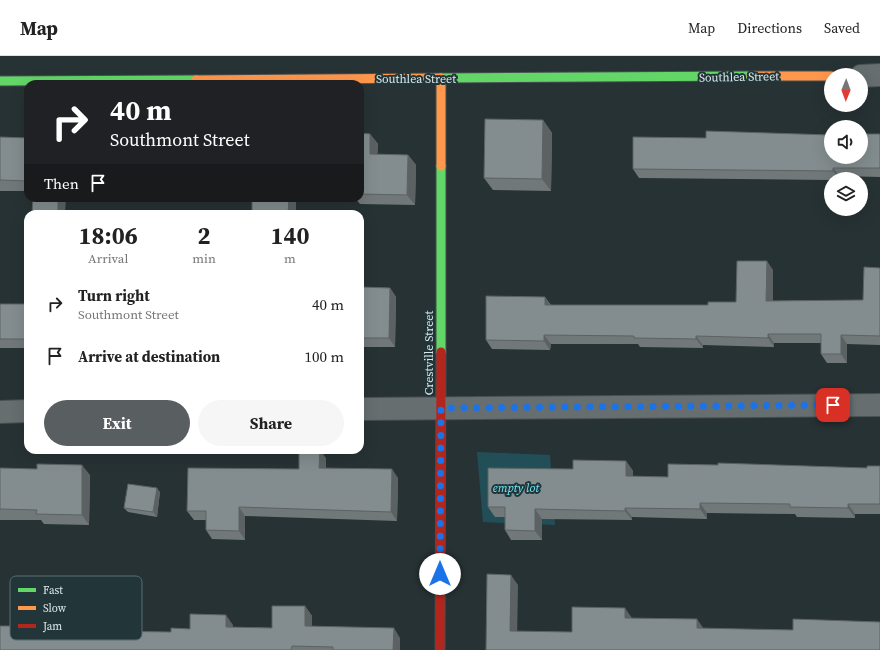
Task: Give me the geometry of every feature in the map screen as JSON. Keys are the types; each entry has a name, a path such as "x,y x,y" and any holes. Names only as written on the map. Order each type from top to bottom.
{"street":[{"path":"868,76 880,75"},
{"name":"Southlea Street","path":"220,80 824,76"},
{"name":"Crestville Street","path":"440,650 441,79"},
{"name":"Southlea Street","path":"0,81 24,81"},
{"path":"364,408 880,405"},
{"path":"0,412 24,412"}],"green space":[{"name":"empty lot","path":"477,452 550,455 555,525 483,522"}],"building":[{"path":"485,119 543,120 542,179 484,178"},
{"path":"706,131 824,135 824,164 868,164 868,134 880,134 880,168 833,168 833,171 633,169 633,137 706,138"},
{"path":"364,133 370,134 370,154 408,155 407,195 364,194"},
{"path":"0,137 24,138 24,181 0,180"},
{"path":"33,202 58,202 58,210 32,210"},
{"path":"252,202 289,202 288,210 252,210"},
{"path":"737,261 767,261 766,301 863,300 864,267 880,268 880,336 841,335 841,354 821,354 821,334 768,334 768,338 696,336 696,339 634,338 634,336 544,335 544,341 486,340 486,296 545,297 545,305 708,305 708,302 736,302"},
{"path":"364,287 390,288 389,338 364,338"},
{"path":"0,304 24,304 24,339 0,339"},
{"path":"299,454 320,454 319,468 392,469 391,512 239,507 239,531 206,530 206,511 187,511 188,468 299,469"},
{"path":"573,460 626,461 626,476 668,477 668,464 718,465 718,463 867,468 867,466 880,466 880,504 848,504 848,508 790,507 790,504 700,503 700,509 625,508 625,511 535,509 535,531 505,530 505,507 488,507 488,468 573,469"},
{"path":"37,464 82,465 82,515 36,514 37,510 0,509 0,468 37,469"},
{"path":"128,484 157,488 153,512 124,508"},
{"path":"487,574 511,575 510,631 572,632 572,607 625,608 625,618 697,619 697,628 793,630 793,619 880,622 880,650 486,650"},
{"path":"272,606 305,606 305,626 394,628 393,650 333,650 333,647 292,646 291,650 0,650 0,626 10,626 10,640 142,640 142,632 171,632 171,628 190,629 190,614 226,615 226,627 272,628"}],"traffic: fast":[{"path":"441,78 751,76"},
{"path":"0,81 24,81"},
{"path":"441,166 441,352"}],"traffic: slow":[{"path":"751,76 824,76"},
{"path":"196,80 441,78"},
{"path":"441,79 441,166"}],"traffic: jam":[{"path":"440,650 441,352"}],"route":[{"path":"440,574 441,408 833,405"}]}
